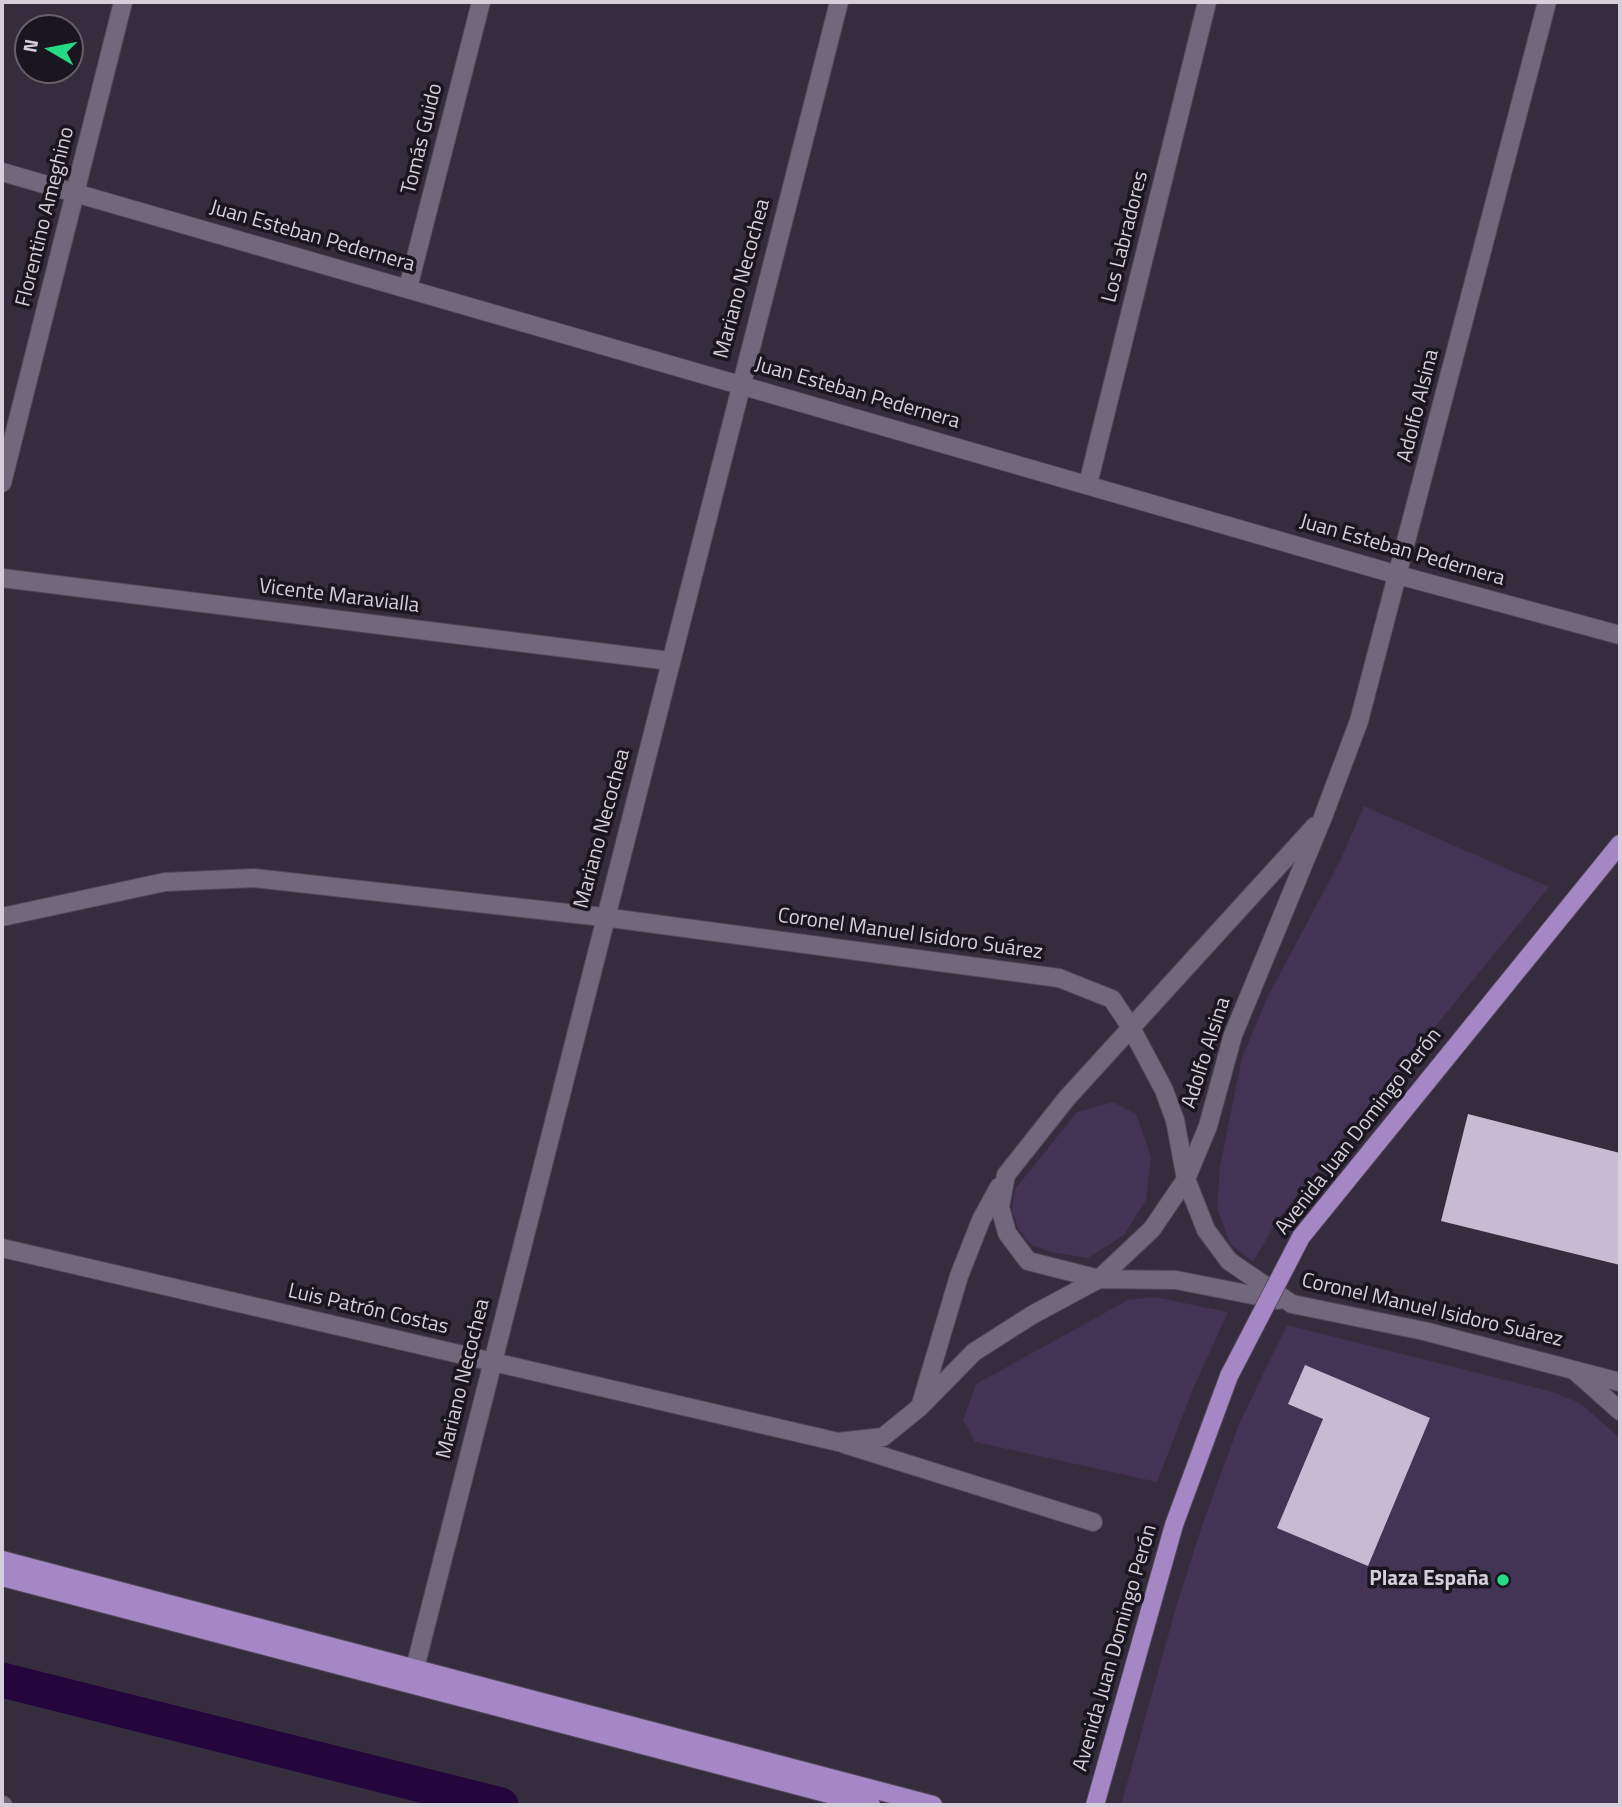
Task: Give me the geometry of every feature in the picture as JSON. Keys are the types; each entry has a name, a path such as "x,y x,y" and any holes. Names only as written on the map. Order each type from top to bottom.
{"main road":[{"name":"Avenida Juan Domingo Perón","path":"1095,1805 1174,1525 1229,1376 1301,1237 1620,844"},
{"path":"2,1560 933,1805"},
{"path":"2,1577 871,1805"}],"street":[{"name":"Florentino Ameghino","path":"2,483 122,2"},
{"name":"Tomás Guido","path":"408,288 481,2"},
{"name":"Mariano Necochea","path":"415,1668 603,917 839,2"},
{"name":"Los Labradores","path":"1088,484 1207,2"},
{"name":"Adolfo Alsina","path":"920,1407 974,1352 1032,1315 1099,1279 1152,1229 1186,1179 1208,1126 1233,1035 1323,817 1359,721 1546,2"},
{"name":"Juan Esteban Pedernera","path":"2,172 1398,575 1620,635"},
{"name":"Vicente Maravialla","path":"2,578 670,661"},
{"name":"Adolfo Alsina","path":"920,1407 959,1276 981,1220 1006,1175 1067,1098 1323,817"},
{"name":"Coronel Manuel Isidoro Suárez","path":"2,917 165,882 254,878 603,917 1059,978 1112,999 1130,1027 1164,1090 1175,1120 1186,1179 1206,1230 1228,1261 1292,1304 1423,1331 1620,1382"},
{"name":"Adolfo Alsina","path":"1006,1175 1000,1207 1007,1233 1028,1261 1099,1279 1175,1280 1251,1293 1292,1304"},
{"name":"Luis Patrón Costas","path":"2,1248 838,1442 883,1437 920,1407"},
{"path":"1572,1368 1620,1411"},
{"path":"838,1442 1093,1522"}],"shaded area":[{"path":"1364,806 1549,887 1278,1219 1253,1262 1230,1244 1217,1208 1220,1167 1242,1057 1269,994 1340,861"},
{"path":"1113,1102 1136,1114 1151,1157 1146,1200 1124,1235 1088,1258 1051,1252 1032,1245 1019,1230 1012,1212 1015,1189 1077,1112"},
{"path":"1155,1297 1228,1312 1193,1389 1157,1482 975,1442 963,1420 976,1384 1128,1300"},
{"path":"1287,1325 1553,1392 1580,1403 1620,1438 1620,1805 1121,1805 1176,1607 1202,1526 1239,1424"}],"building":[{"path":"1468,1114 1620,1153 1620,1265 1441,1221"},
{"path":"1305,1365 1430,1418 1368,1566 1277,1528 1323,1419 1288,1404"}],"waterway":[{"path":"2,1680 501,1805"}],"place":[{"name":"Plaza España","path":"1503,1580"}]}
